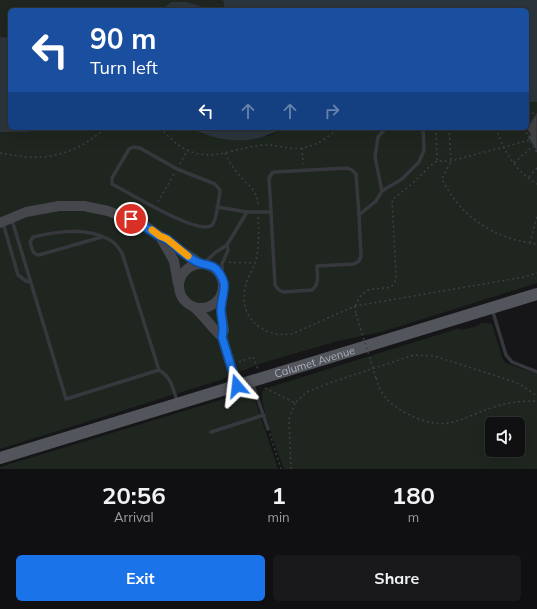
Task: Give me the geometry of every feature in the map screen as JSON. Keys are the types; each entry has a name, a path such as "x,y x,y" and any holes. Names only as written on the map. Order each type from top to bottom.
{"main road":[{"path":"5,221 26,212 46,208 84,206 108,210 143,224 167,239 181,251 201,263 212,266 218,270 222,276 224,288 219,300 208,308 195,308"},
{"path":"160,236 174,260 180,292 183,299 210,322 214,330 222,337 237,386"},
{"path":"179,285 183,273 193,265 201,263"},
{"path":"222,294 221,310 224,330 222,337"},
{"name":"Calumet Avenue","path":"0,458 537,294"}],"lane":[{"path":"382,191 375,157 378,137 384,130"},
{"path":"359,215 376,201 382,191 402,179 419,162 424,150 423,130"},
{"path":"134,147 140,148 177,169 215,184 220,190 217,207 213,224 210,227 190,223 154,208 112,184 112,178 129,149 134,147"},
{"path":"347,168 352,170 356,174 361,256 359,261 354,264 317,266 318,282 312,290 283,292 279,290 275,285 271,212 269,178 275,172 347,168"},
{"path":"217,207 247,212 271,212"},
{"path":"201,263 227,245 247,212"},
{"path":"5,221 18,275 30,282"},
{"path":"5,221 29,274 30,282 66,399 159,370"},
{"path":"102,237 39,255 36,255 33,252 30,242 33,237 51,232 68,231 84,231 102,237 111,240 122,253 159,370 166,374 170,380 178,404"},
{"path":"222,276 223,260 228,250 227,245"},
{"path":"492,308 506,355 512,362 537,372"},
{"path":"252,381 268,429"},
{"path":"211,432 264,415"}],"path":[{"path":"0,153 37,158 65,152 83,145 102,130"},
{"path":"162,130 172,140 187,150 194,153 208,155 262,145 302,148 315,145 335,130"},
{"path":"436,130 438,161"},
{"path":"449,130 451,161 442,180 454,201 466,214 485,228 505,237 537,244"},
{"path":"497,130 504,147 514,163 528,178 537,184"},
{"path":"525,130 537,153"},
{"path":"530,140 451,161 438,161 430,166 412,184 392,200 396,274 395,282 391,287 364,291 355,306 356,314 380,390 395,406 420,420 435,424 454,422 496,406 515,402 537,401"},
{"path":"514,163 533,146"},
{"path":"302,148 304,170"},
{"path":"154,208 187,150"},
{"path":"528,178 537,168"},
{"path":"530,243 537,216"},
{"path":"223,260 235,263 248,262 255,264"},
{"path":"355,306 524,277 537,273"},
{"path":"291,469 289,418 295,403 307,392 332,382 414,355 434,356 512,381 524,386 537,396"},
{"path":"265,388 295,403"},
{"path":"268,429 281,469"}],"shaded area":[{"path":"0,0 222,0 224,2 224,8 206,8 187,2 171,2 164,8 8,8 8,38 0,37"},
{"path":"222,0 537,0 537,102 529,102 529,8 224,8 224,2"},
{"path":"171,2 187,2 206,8 164,8"},
{"path":"0,37 8,38 8,130 34,130 28,132 0,132"},
{"path":"529,102 537,102 537,283 385,331 338,341 259,364 217,381 0,449 0,132 28,132 34,130 194,130 203,134 269,136 280,130 529,130"},
{"path":"194,130 280,130 259,138 248,140 225,139"},
{"path":"481,323 492,324 503,360 506,363 537,374 537,469 284,469 263,407 262,392 264,390 460,328 461,330 478,326"},
{"path":"246,396 252,397 255,400 278,469 0,469 0,467 227,398"}],"building":[{"path":"537,113 537,151 528,136 531,135 528,130 529,125"}],"slow traffic":[{"path":"152,230 167,239 188,256"}],"route":[{"path":"131,219 143,224 167,239 181,251 200,263 212,266 218,270 222,276 224,288 221,310 224,330 222,337 237,386"}]}
